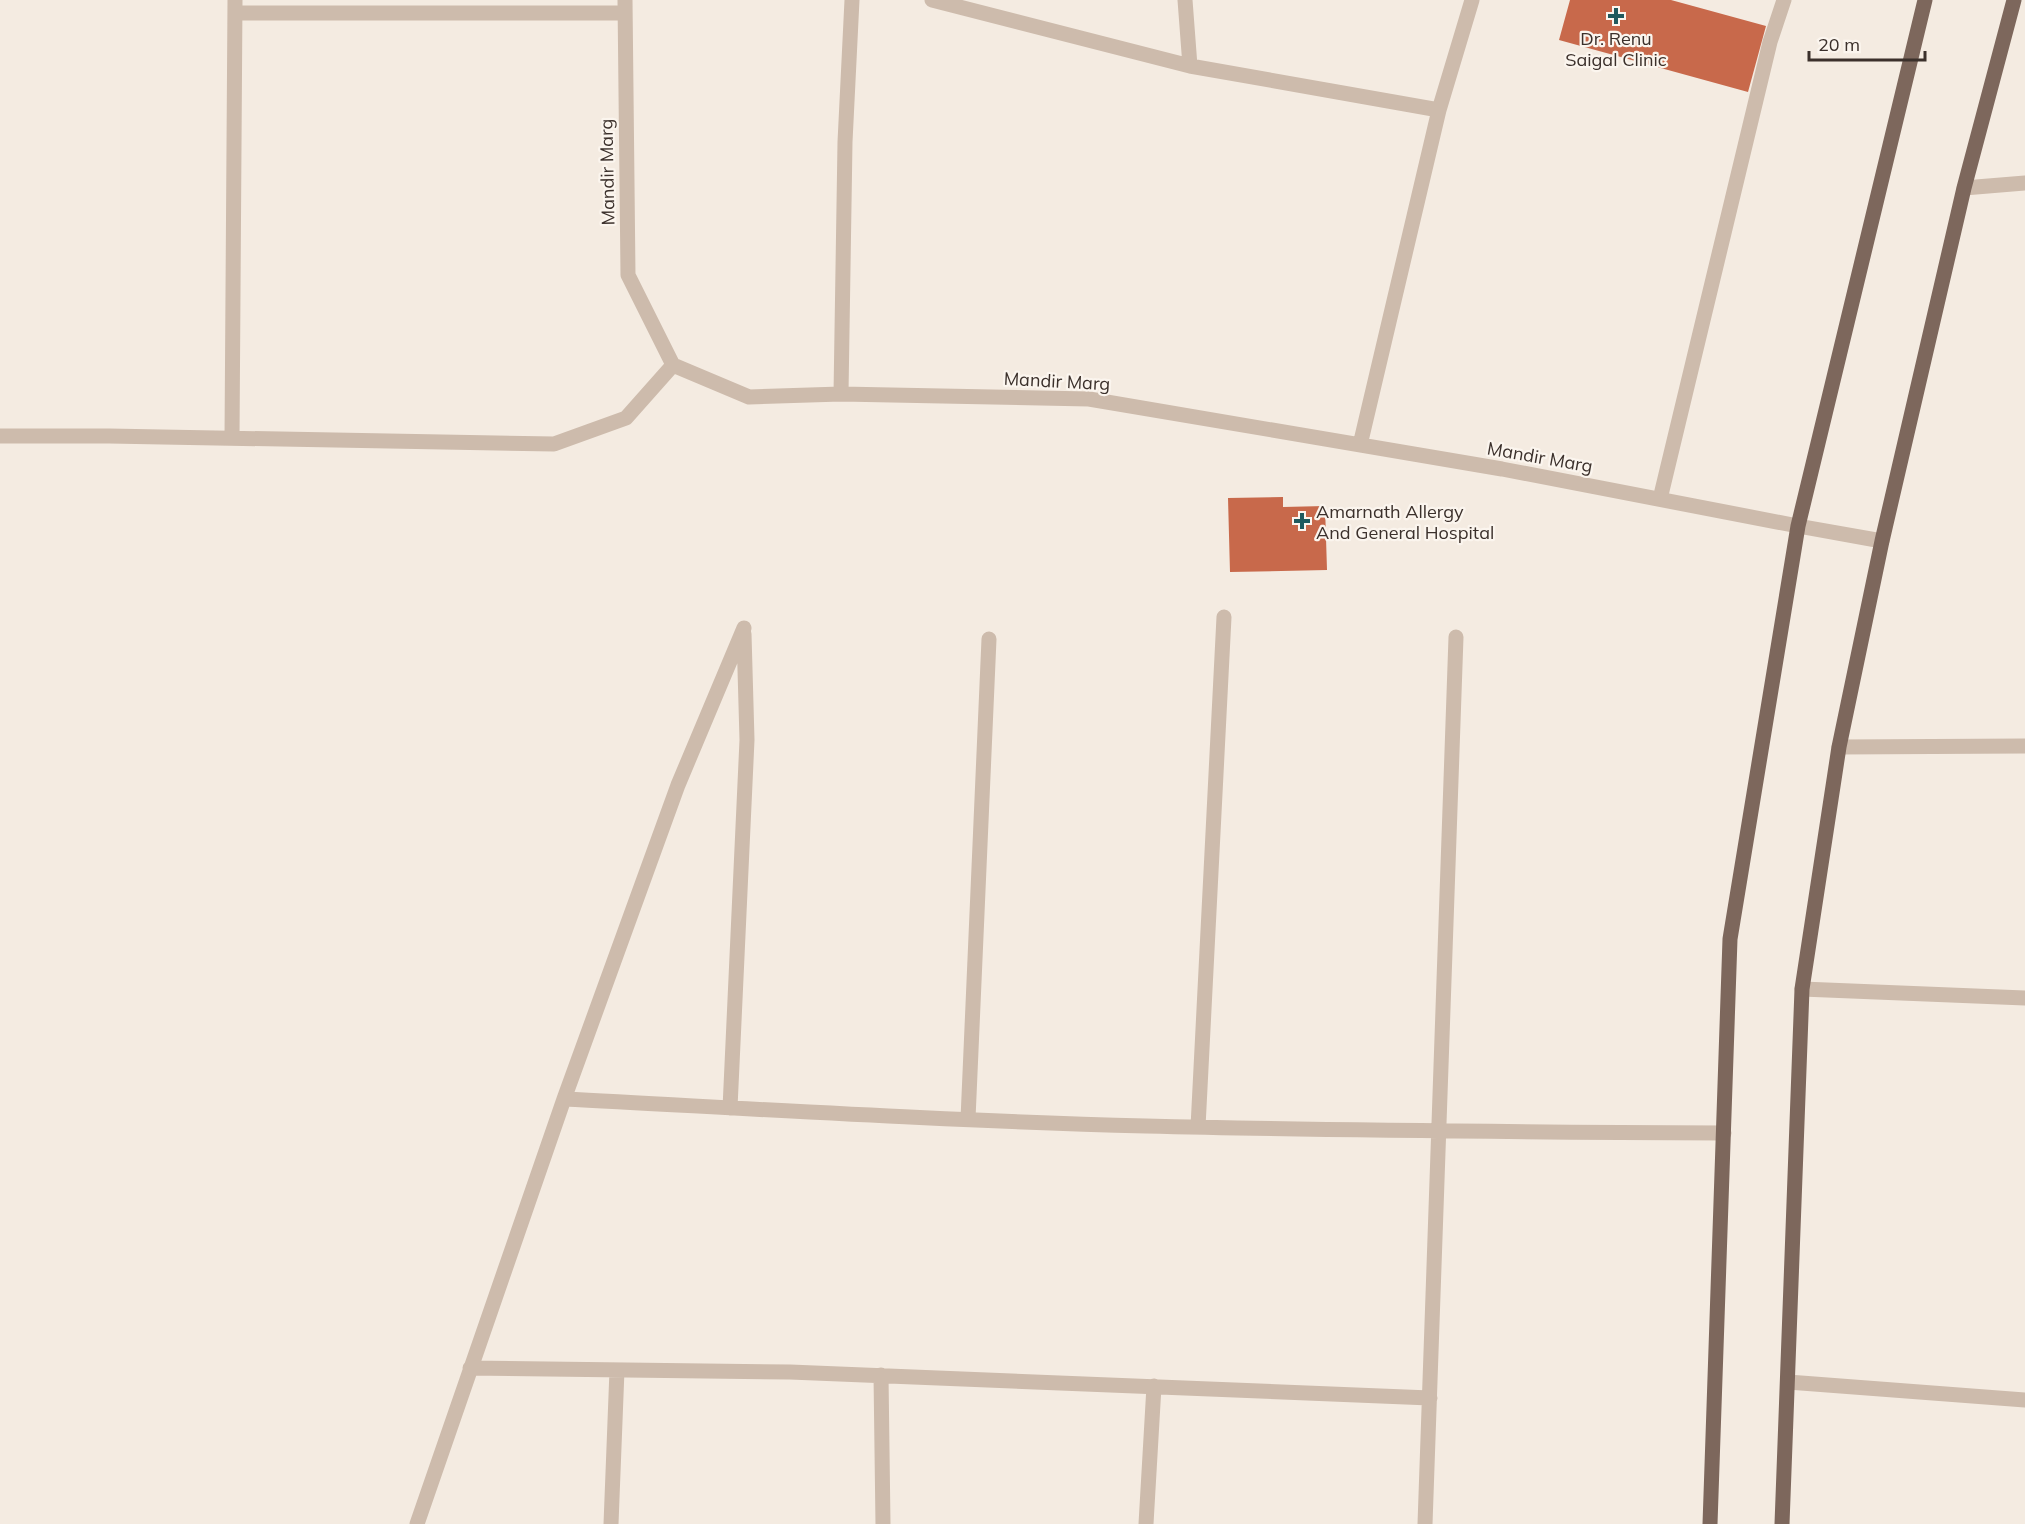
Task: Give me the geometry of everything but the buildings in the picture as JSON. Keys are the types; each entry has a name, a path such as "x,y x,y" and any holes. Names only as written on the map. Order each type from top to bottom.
{"main road":[{"path":"1710,1524 1730,939 1797,526 1925,0"},
{"path":"1782,1524 1802,989 1839,747 1882,541 1964,188 2014,0"}],"street":[{"path":"841,394 845,142 852,0"},
{"path":"932,0 1190,66 1439,110"},
{"path":"1185,0 1190,66"},
{"path":"1360,445 1439,110 1472,0"},
{"path":"1660,499 1770,42 1784,0"},
{"path":"232,438 235,7 625,6"},
{"name":"Mandir Marg","path":"625,6 628,275 673,365 749,397 841,394 1089,399 1360,445 1882,541"},
{"path":"1964,188 2025,183"},
{"path":"0,436 554,444 626,418 673,365"},
{"path":"1198,1127 1224,617"},
{"path":"417,1524 564,1099 678,785 744,628 747,740 730,1108"},
{"path":"1425,1524 1456,637"},
{"path":"968,1119 989,639"},
{"path":"1839,747 2025,746"},
{"path":"1802,989 2025,998"},
{"path":"564,1099 968,1119 1198,1127 1440,1132 1724,1133"},
{"path":"470,1368 881,1375 1430,1398"},
{"path":"611,1524 617,1370"},
{"path":"881,1375 883,1524"},
{"path":"1788,1382 2025,1400"},
{"path":"1146,1524 1154,1386"}],"place":[{"name":"Dr. Renu Saigal Clinic","path":"1616,16"},
{"name":"Amarnath Allergy And General Hospital","path":"1302,521"}]}
